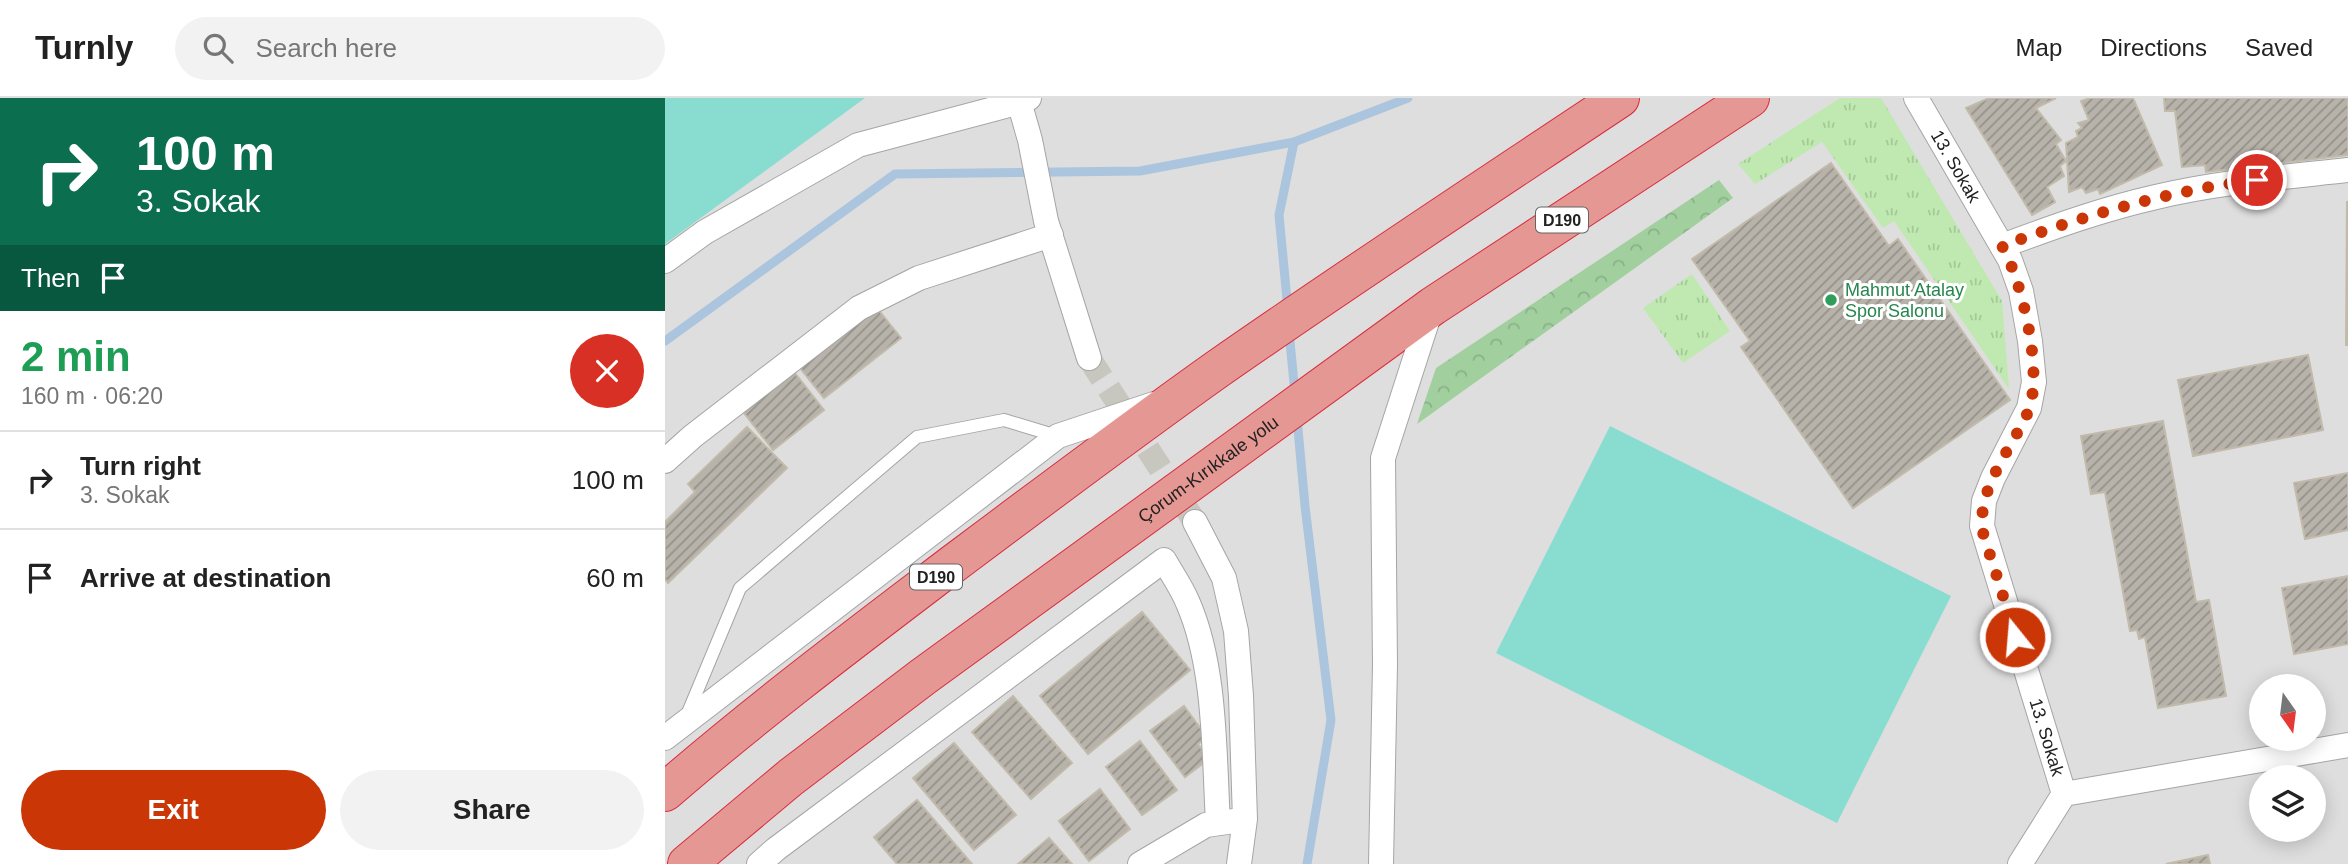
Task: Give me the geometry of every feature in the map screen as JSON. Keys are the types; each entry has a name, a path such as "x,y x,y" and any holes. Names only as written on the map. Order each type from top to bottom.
{"highway":[{"name":"D190","path":"665,792 719,745 864,632 1199,382 1620,98"},
{"name":"Çorum-Kırıkkale yolu","path":"687,864 791,776 923,676 1433,306 1750,98"}],"street":[{"name":"13. Sokak","path":"1916,98 2010,260 2021,291 2031,341 2033,382 2029,408 1993,478 1984,502 1982,526 2064,794 2020,864"},
{"path":"665,261 705,232 858,145 1022,99 1049,228 1089,358"},
{"path":"2002,246 2063,223 2155,197 2234,183 2348,170"},
{"path":"665,461 693,436 859,309 919,278 1049,228"},
{"path":"1381,864 1385,665 1383,457 1433,306"},
{"path":"674,732 1058,436 1199,382"},
{"path":"1195,522 1224,578 1236,631 1245,819 1239,864"},
{"path":"759,864 1164,560 1188,602 1199,636 1210,697 1218,823"},
{"path":"2064,794 2348,745"},
{"path":"1140,864 1206,825 1245,819"}],"lane":[{"path":"674,732 740,588 917,438 1005,420 1058,436"}],"shaded area":[{"path":"665,98 2348,98 2348,864 665,864"},
{"path":"665,98 865,98 665,244"},
{"path":"1610,426 1951,596 1837,823 1496,653"}],"green space":[{"path":"1840,98 1881,98 2002,301 2009,389 1894,221 1883,228 1822,142 1755,184 1738,164"},
{"path":"1719,180 1733,198 1417,424 1436,368"},
{"path":"1692,274 1730,331 1683,363 1643,308"}],"building":[{"path":"1989,98 2056,98 2036,108 2061,140 2056,144 2066,161 2060,166 2064,176 2047,187 2055,202 2032,215 1966,108"},
{"path":"2090,98 2133,98 2162,165 2100,194 2098,189 2086,193 2082,187 2069,192 2066,143 2078,137 2076,131 2082,128 2078,123 2089,120 2081,101"},
{"path":"2164,98 2348,98 2348,155 2206,172 2205,165 2182,167 2175,111 2165,111"},
{"name":"Mahmut Atalay Spor Salonu","path":"1831,163 1889,246 1898,239 2010,400 1853,508 1741,347 1750,341 1692,259"},
{"path":"2347,202 2348,345 2346,345"},
{"path":"877,308 901,338 824,398 800,368"},
{"path":"2308,355 2323,430 2193,456 2178,380"},
{"path":"791,368 824,410 773,450 740,408"},
{"path":"2163,421 2196,602 2209,600 2226,696 2158,708 2145,637 2139,639 2137,630 2130,631 2105,492 2091,494 2081,436"},
{"path":"747,427 787,468 668,583 665,579 665,522 695,492 688,484"},
{"path":"2348,473 2348,530 2305,539 2294,483"},
{"path":"2348,576 2348,644 2294,654 2282,588"},
{"path":"1142,612 1190,670 1088,754 1040,696"},
{"path":"1013,696 1072,763 1031,799 972,732"},
{"path":"1184,706 1207,737 1198,744 1209,759 1185,777 1150,731"},
{"path":"1140,741 1177,790 1142,815 1106,767"},
{"path":"954,743 1016,815 974,850 913,778"},
{"path":"1100,789 1130,829 1089,861 1059,821"},
{"path":"917,800 972,864 897,864 874,837"},
{"path":"1049,838 1072,864 1018,864"},
{"path":"2208,855 2210,864 2166,864"}],"waterway":[{"path":"665,341 895,174 1140,171 1294,142 1408,98"},
{"path":"1288,310 1279,215 1294,142"},
{"path":"1289,331 1295,394"},
{"path":"1297,418 1331,720 1307,864"}],"tunnel":[{"path":"1089,358 1195,522"}],"place":[{"name":"Mahmut Atalay Spor Salonu","path":"1831,300"}],"route":[{"path":"2015,637 1982,526 1984,502 1993,478 2029,408 2033,382 2031,341 2021,291 2002,246 2063,223 2155,197 2257,180"}]}
